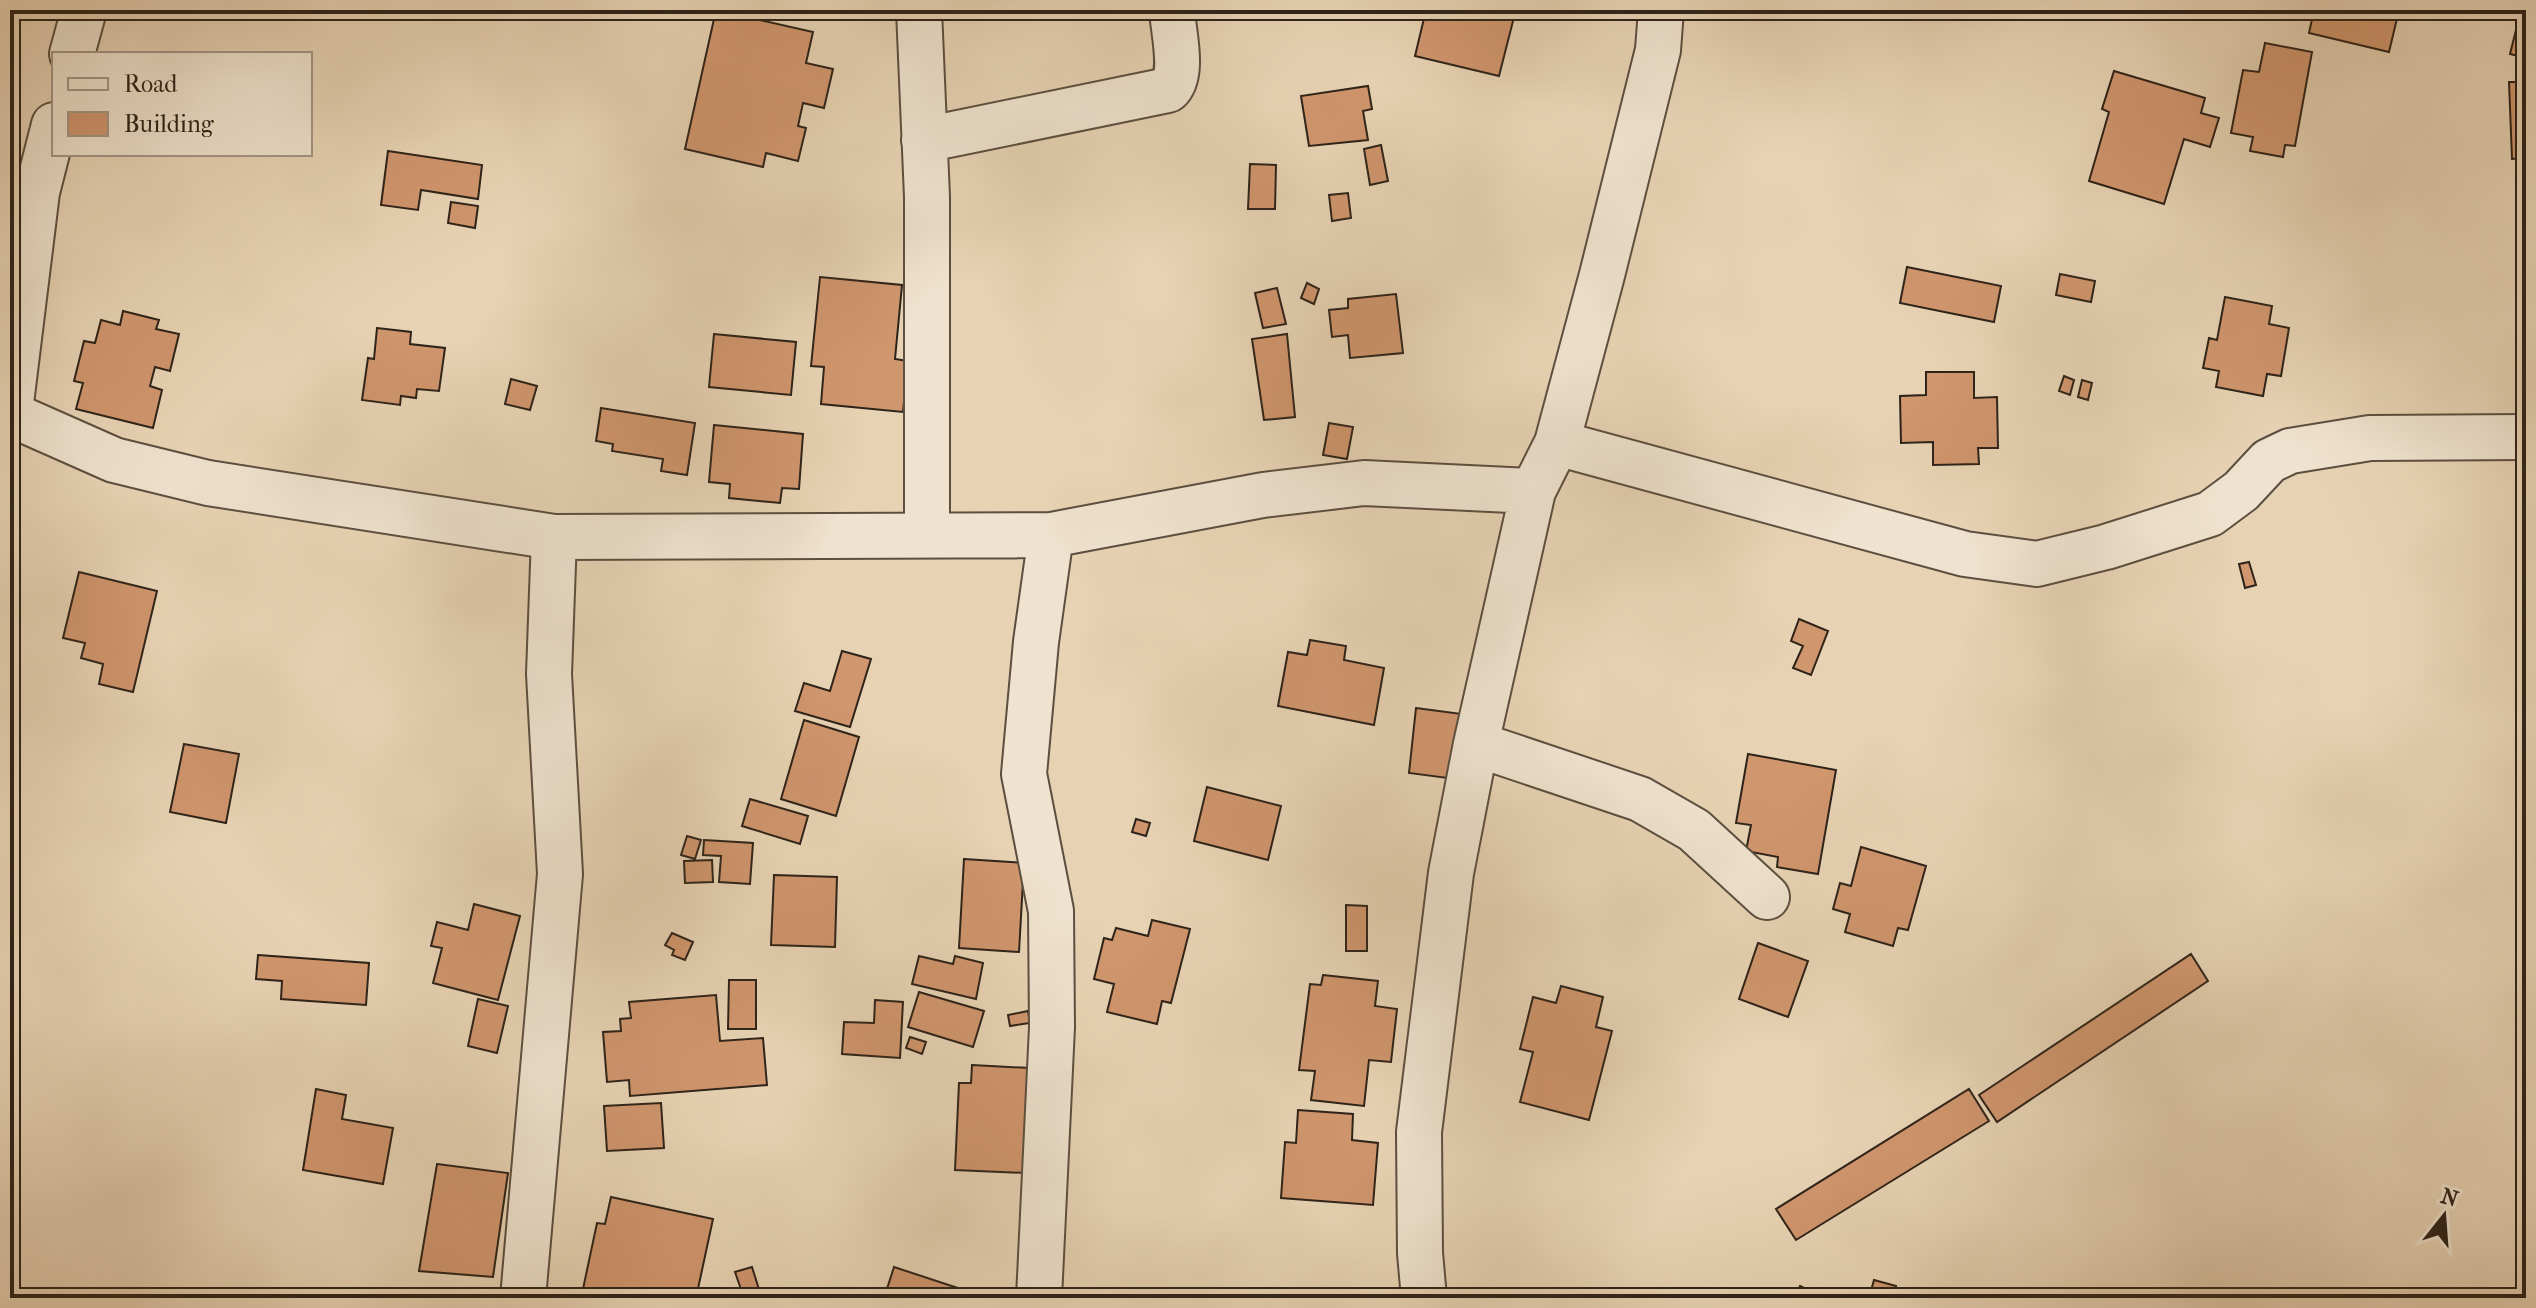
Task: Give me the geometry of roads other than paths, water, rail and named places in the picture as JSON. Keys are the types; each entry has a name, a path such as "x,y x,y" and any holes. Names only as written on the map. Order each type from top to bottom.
{"street":[{"path":"73,52 84,10"},
{"path":"919,10 924,140 927,534"},
{"path":"924,140 1170,89 1176,65 1172,10"},
{"path":"1424,1298 1420,1253 1419,1132 1451,873 1476,744 1533,491 1557,443 1658,50 1661,10"},
{"path":"52,133 37,192 10,413 114,460 208,483 554,537 1051,535 1263,495 1364,483 1533,491"},
{"path":"1557,443 1965,554 2037,564 2106,547 2210,514 2241,491 2269,461 2290,451 2370,438 2526,437"},
{"path":"1039,1298 1052,1027 1051,911 1024,774 1036,642 1051,535"},
{"path":"523,1298 560,874 549,674 554,537"},
{"path":"1476,744 1640,799 1694,830 1767,897"}]}
